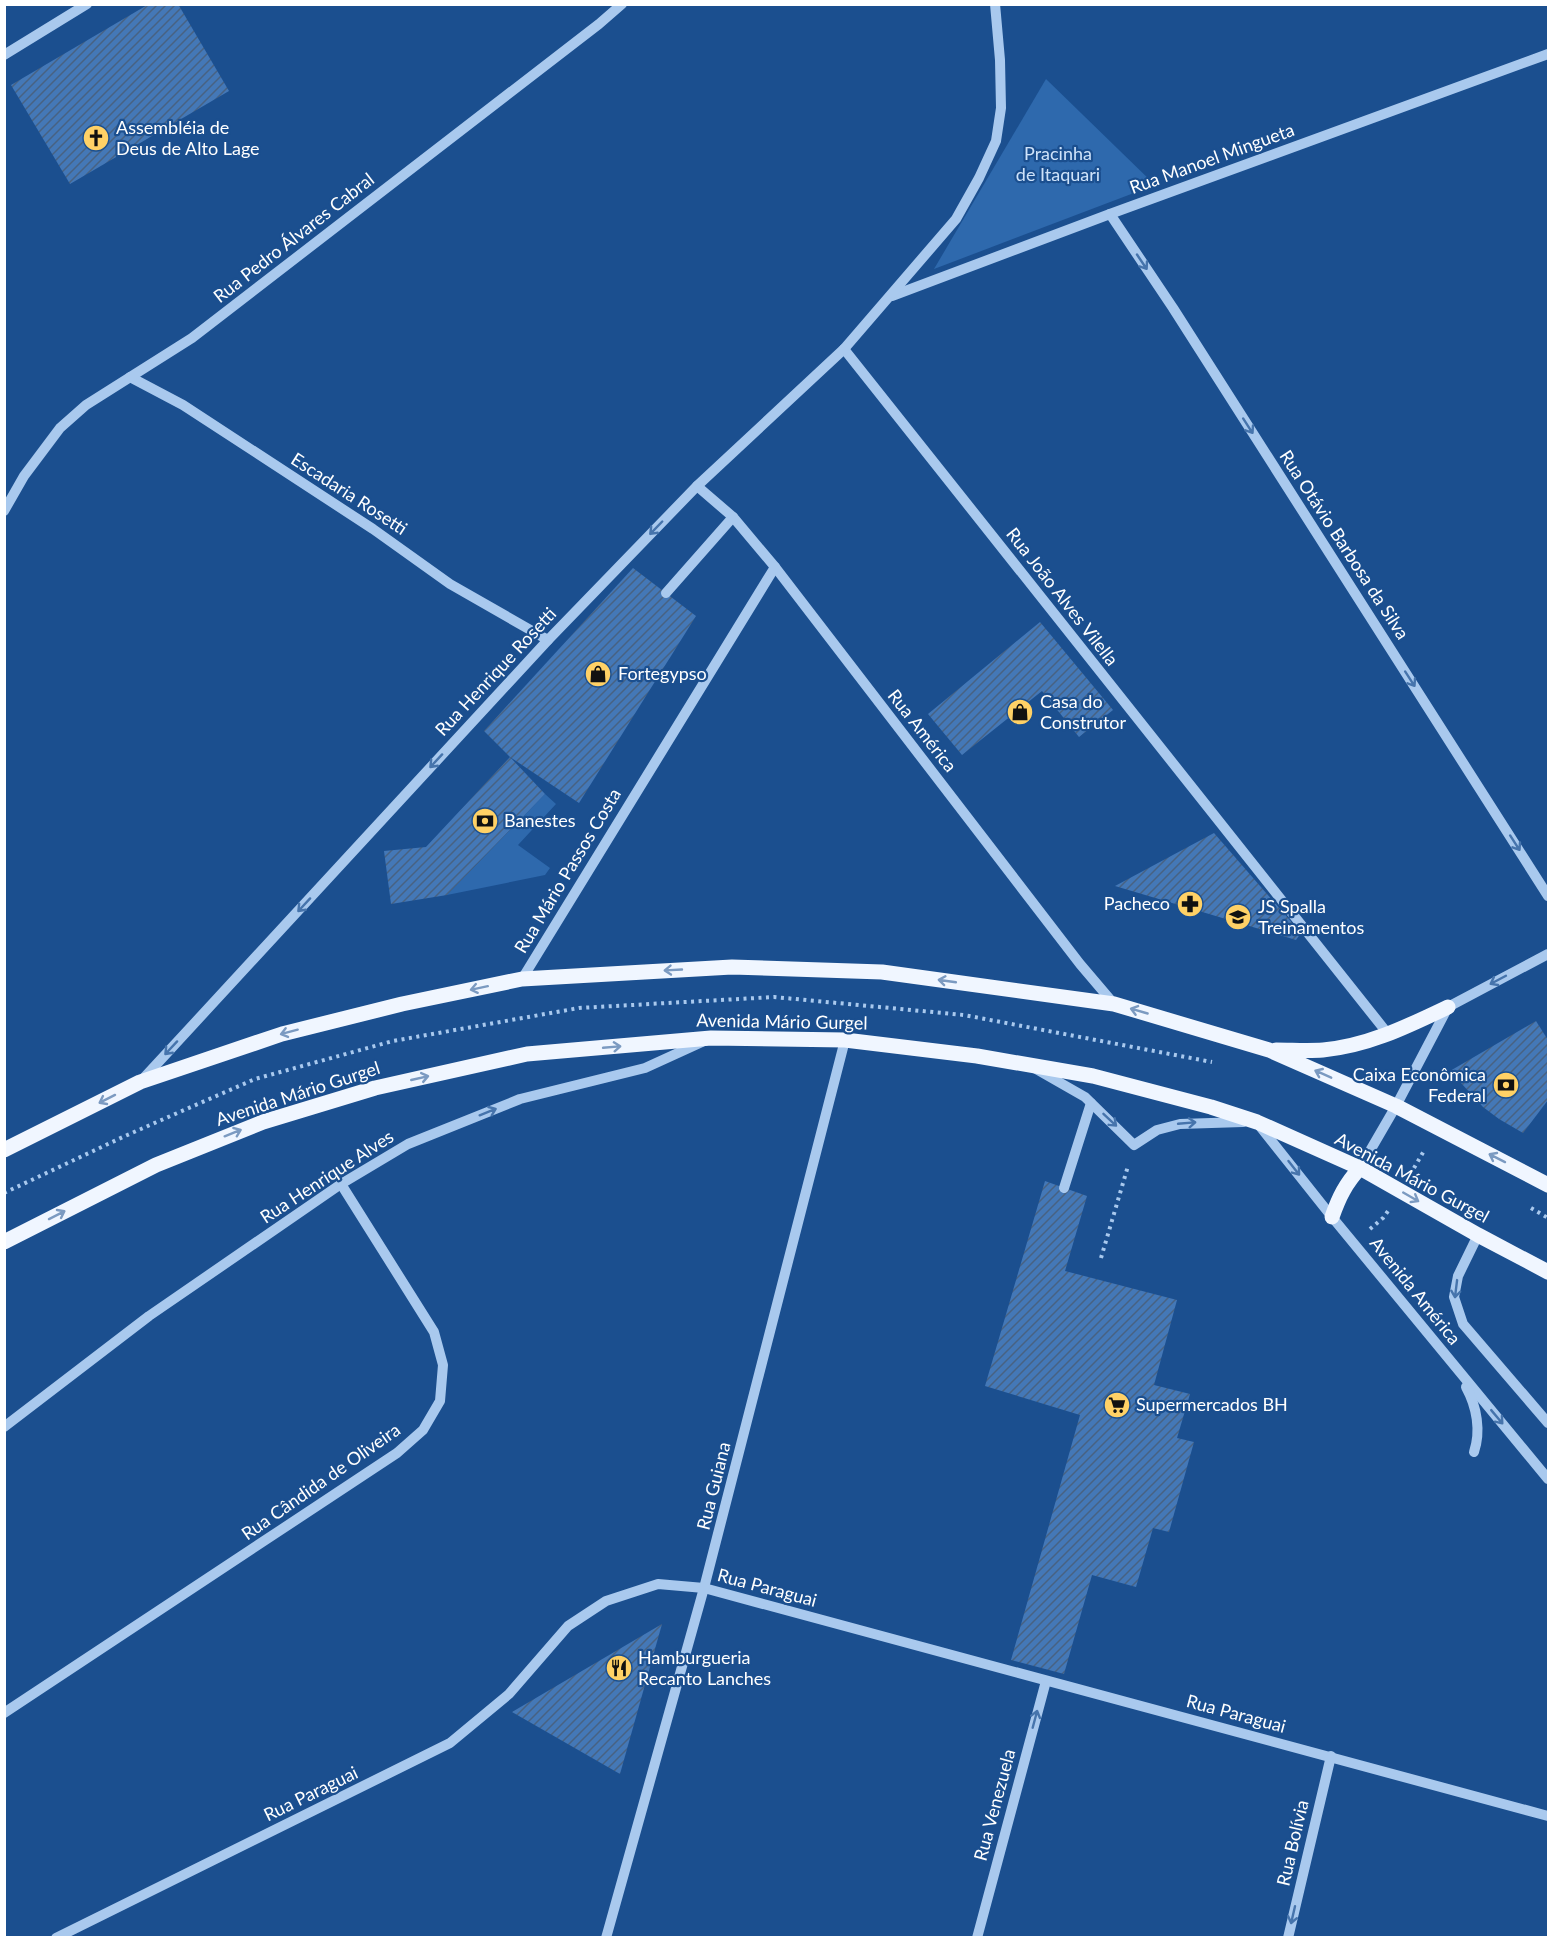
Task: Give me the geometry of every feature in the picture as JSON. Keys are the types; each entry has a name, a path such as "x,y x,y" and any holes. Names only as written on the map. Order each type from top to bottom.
{"main road":[{"path":"4,1150 140,1082 282,1034 402,1004 522,979 732,967 882,972 1114,1004 1269,1050 1396,1106 1548,1185"},
{"path":"1269,1050 1323,1050 1357,1044 1388,1034 1448,1007"},
{"name":"Avenida Mário Gurgel","path":"4,1242 156,1165 263,1122 375,1088 527,1054 711,1038 845,1040 1028,1064 1092,1076 1211,1107 1257,1122 1360,1168 1548,1272"},
{"path":"1332,1217 1347,1182 1360,1168"}],"street":[{"path":"4,55 87,4"},
{"name":"Rua Pedro Álvares Cabral","path":"4,512 24,476 60,428 86,405 192,338 580,39 622,4"},
{"name":"Rua Henrique Rosetti","path":"140,1082 548,640 697,486 844,349 956,219 980,178 996,141 1001,108 995,4"},
{"name":"Rua Manoel Mingueta","path":"889,298 1110,214 1548,54"},
{"name":"Rua Otávio Barbosa da Silva","path":"1110,214 1173,308 1548,896"},
{"name":"Rua João Alves Vilella","path":"844,349 1388,1034"},
{"name":"Escadaria Rosetti","path":"130,377 183,405 373,528 450,584 548,640"},
{"name":"Rua América","path":"697,486 733,517 775,567 1080,964 1114,1004"},
{"path":"666,593 733,517"},
{"name":"Rua Mário Passos Costa","path":"522,979 775,567"},
{"path":"1360,1168 1396,1106 1448,1007 1548,954"},
{"name":"Rua Henrique Alves","path":"4,1427 148,1316 341,1184 408,1144 520,1099 645,1068 711,1038"},
{"name":"Rua Guiana","path":"606,1938 704,1588 845,1040"},
{"path":"1028,1064 1091,1103 1134,1145 1158,1131 1180,1124 1257,1122"},
{"path":"1064,1188 1091,1103"},
{"name":"Avenida América","path":"1257,1122 1332,1217 1548,1479"},
{"name":"Rua Cândida de Oliveira","path":"4,1713 398,1454 423,1430 440,1401 443,1365 434,1332 341,1184"},
{"name":"Avenida América","path":"1478,1235 1458,1276 1454,1297 1463,1324 1548,1423"},
{"path":"1456,1368 1470,1394 1478,1423 1474,1452"},
{"name":"Rua Paraguai","path":"56,1938 450,1743 509,1694 568,1626 606,1601 658,1584 704,1588 1033,1671 1046,1681 1548,1815"},
{"name":"Rua Venezuela","path":"977,1938 1046,1681"},
{"name":"Rua Bolívia","path":"1288,1938 1330,1756"}],"path":[{"path":"4,1193 125,1136 255,1079 393,1041 579,1008 774,997 964,1015 1215,1063"},
{"path":"1385,1125 1426,1148"},
{"path":"1101,1258 1134,1145"},
{"path":"1528,1206 1548,1218"}],"green space":[{"name":"Pracinha de Itaquari","path":"1046,79 1155,185 934,269"},
{"path":"545,794 556,804 518,845 550,868 545,875 447,895"}],"building":[{"name":"Assembléia de Deus de Alto Lage","path":"149,4 178,4 229,91 70,184 11,85"},
{"name":"Fortegypso","path":"633,568 696,616 579,803 510,757 484,731"},
{"path":"1040,622 1113,710 1079,737 1042,691 962,755 928,714"},
{"name":"Banestes","path":"510,757 545,794 447,895 391,904 384,851 426,847"},
{"path":"1214,833 1301,933 1296,940 1115,886"},
{"name":"Caixa Econômica Federal","path":"1536,1021 1548,1040 1548,1100 1523,1133 1483,1107 1450,1071"},
{"path":"1045,1181 1087,1196 1065,1271 1177,1300 1154,1385 1190,1394 1177,1438 1194,1442 1169,1532 1153,1528 1136,1587 1092,1575 1064,1674 1011,1660 1080,1415 985,1386"},
{"name":"Hamburgueria Recanto Lanches","path":"662,1624 620,1774 512,1712"}],"place":[{"name":"Assembléia de Deus de Alto Lage","path":"96,138"},
{"name":"Fortegypso","path":"598,674"},
{"name":"Casa do Construtor","path":"1020,712"},
{"name":"Banestes","path":"485,821"},
{"name":"Pacheco","path":"1190,904"},
{"name":"JS Spalla Treinamentos","path":"1238,917"},
{"name":"Caixa Econômica Federal","path":"1506,1085"},
{"name":"Supermercados BH","path":"1117,1405"},
{"name":"Hamburgueria Recanto Lanches","path":"619,1668"}]}
